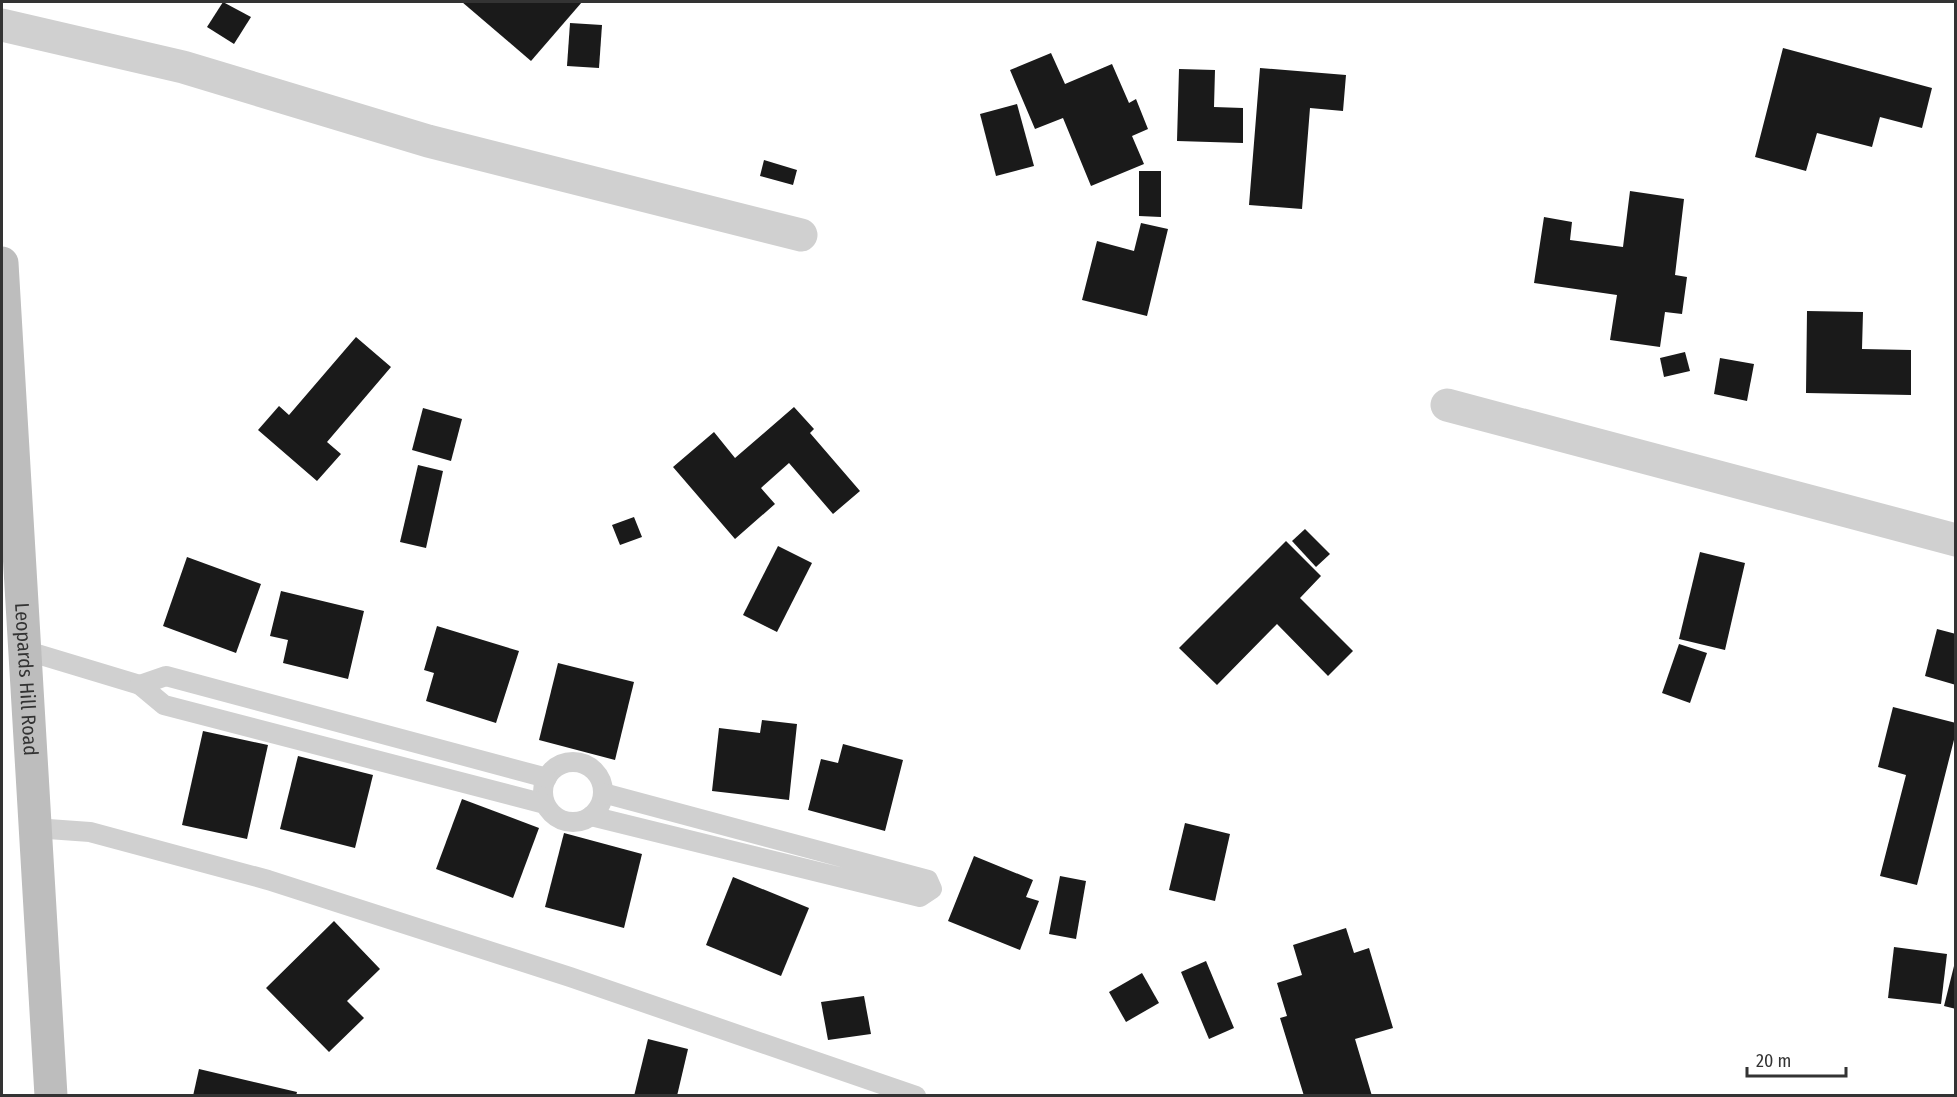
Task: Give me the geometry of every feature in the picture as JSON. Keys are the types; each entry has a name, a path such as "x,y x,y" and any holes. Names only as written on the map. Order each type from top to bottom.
{"main road":[{"name":"Leopards Hill Road","path":"2,263 51,1095"}],"street":[{"path":"2,25 183,67 428,141 801,235"},
{"path":"1446,405 1956,540"}],"lane":[{"path":"24,650 140,684 164,705 545,804"},
{"path":"140,684 166,676 547,778"},
{"path":"591,816 600,805 603,793 602,782 597,772 588,765 564,763 547,778 543,796 550,812 570,822 591,816 703,846 920,897 932,890 928,880 603,793"},
{"path":"34,828 90,832 267,880 570,977 916,1095"}],"building":[{"path":"223,2 251,17 234,44 207,27"},
{"path":"462,2 582,2 531,61"},
{"path":"570,23 602,25 599,68 567,66"},
{"path":"1783,48 1932,88 1922,128 1880,117 1872,147 1817,133 1806,171 1755,157"},
{"path":"1051,53 1065,84 1112,64 1129,103 1136,99 1148,129 1132,136 1144,164 1091,186 1063,118 1035,129 1010,70"},
{"path":"1260,68 1346,75 1343,111 1310,108 1302,209 1249,205"},
{"path":"1179,69 1215,70 1214,107 1243,108 1243,143 1177,141"},
{"path":"1017,104 1034,166 996,176 980,114"},
{"path":"764,160 797,170 793,185 760,176"},
{"path":"1139,171 1161,171 1161,217 1139,216"},
{"path":"1630,191 1684,199 1675,275 1687,277 1682,314 1665,312 1660,347 1610,340 1617,295 1534,283 1544,217 1572,222 1570,240 1623,247"},
{"path":"1141,223 1168,229 1147,316 1082,300 1097,241 1134,251"},
{"path":"1807,311 1863,312 1862,349 1911,350 1911,395 1806,393"},
{"path":"356,337 391,367 327,442 341,454 317,481 258,430 279,406 289,415"},
{"path":"1685,352 1690,371 1664,377 1660,358"},
{"path":"1720,358 1754,364 1747,401 1714,394"},
{"path":"794,407 814,429 810,433 860,491 833,514 789,463 761,488 775,504 735,539 673,467 714,432 735,458"},
{"path":"423,408 462,419 451,461 412,450"},
{"path":"418,465 443,471 426,548 400,542"},
{"path":"634,517 642,537 620,545 612,525"},
{"path":"1305,529 1330,554 1316,567 1292,541"},
{"path":"1286,541 1321,576 1300,598 1353,651 1328,676 1277,624 1217,685 1179,648"},
{"path":"778,546 812,563 777,632 743,615"},
{"path":"1700,552 1745,563 1725,650 1679,639"},
{"path":"187,557 261,584 236,653 163,626"},
{"path":"281,591 364,611 348,679 283,663 288,640 270,636"},
{"path":"437,626 519,651 496,723 426,701 434,673 424,670"},
{"path":"1937,629 1956,634 1956,685 1925,676"},
{"path":"1679,644 1707,653 1690,703 1662,693"},
{"path":"558,663 634,682 615,760 539,740"},
{"path":"1893,707 1956,723 1956,732 1917,885 1880,876 1906,775 1878,767"},
{"path":"762,720 797,724 789,800 712,791 719,728 760,733"},
{"path":"203,731 268,745 247,839 182,825"},
{"path":"843,744 903,760 885,831 808,810 821,759 838,763"},
{"path":"298,756 373,775 355,848 280,829"},
{"path":"462,799 539,828 513,898 436,869"},
{"path":"1185,823 1230,834 1215,901 1169,890"},
{"path":"564,833 642,854 624,928 545,907"},
{"path":"974,856 1033,880 1026,897 1039,901 1020,950 948,921"},
{"path":"1060,876 1086,881 1076,939 1049,934"},
{"path":"733,877 809,908 781,976 706,945"},
{"path":"334,921 380,969 347,1001 364,1018 329,1052 266,988"},
{"path":"1346,928 1354,953 1369,948 1393,1028 1355,1039 1372,1096 1304,1096 1280,1018 1287,1016 1277,983 1302,975 1293,945"},
{"path":"1894,947 1947,954 1941,1004 1888,998"},
{"path":"1206,961 1234,1028 1209,1039 1181,972"},
{"path":"1956,962 1956,1009 1944,1006"},
{"path":"1142,973 1159,1003 1126,1022 1109,992"},
{"path":"864,996 871,1034 828,1040 821,1002"},
{"path":"648,1039 688,1049 677,1096 634,1096"},
{"path":"199,1069 297,1092 296,1096 193,1096"}]}
